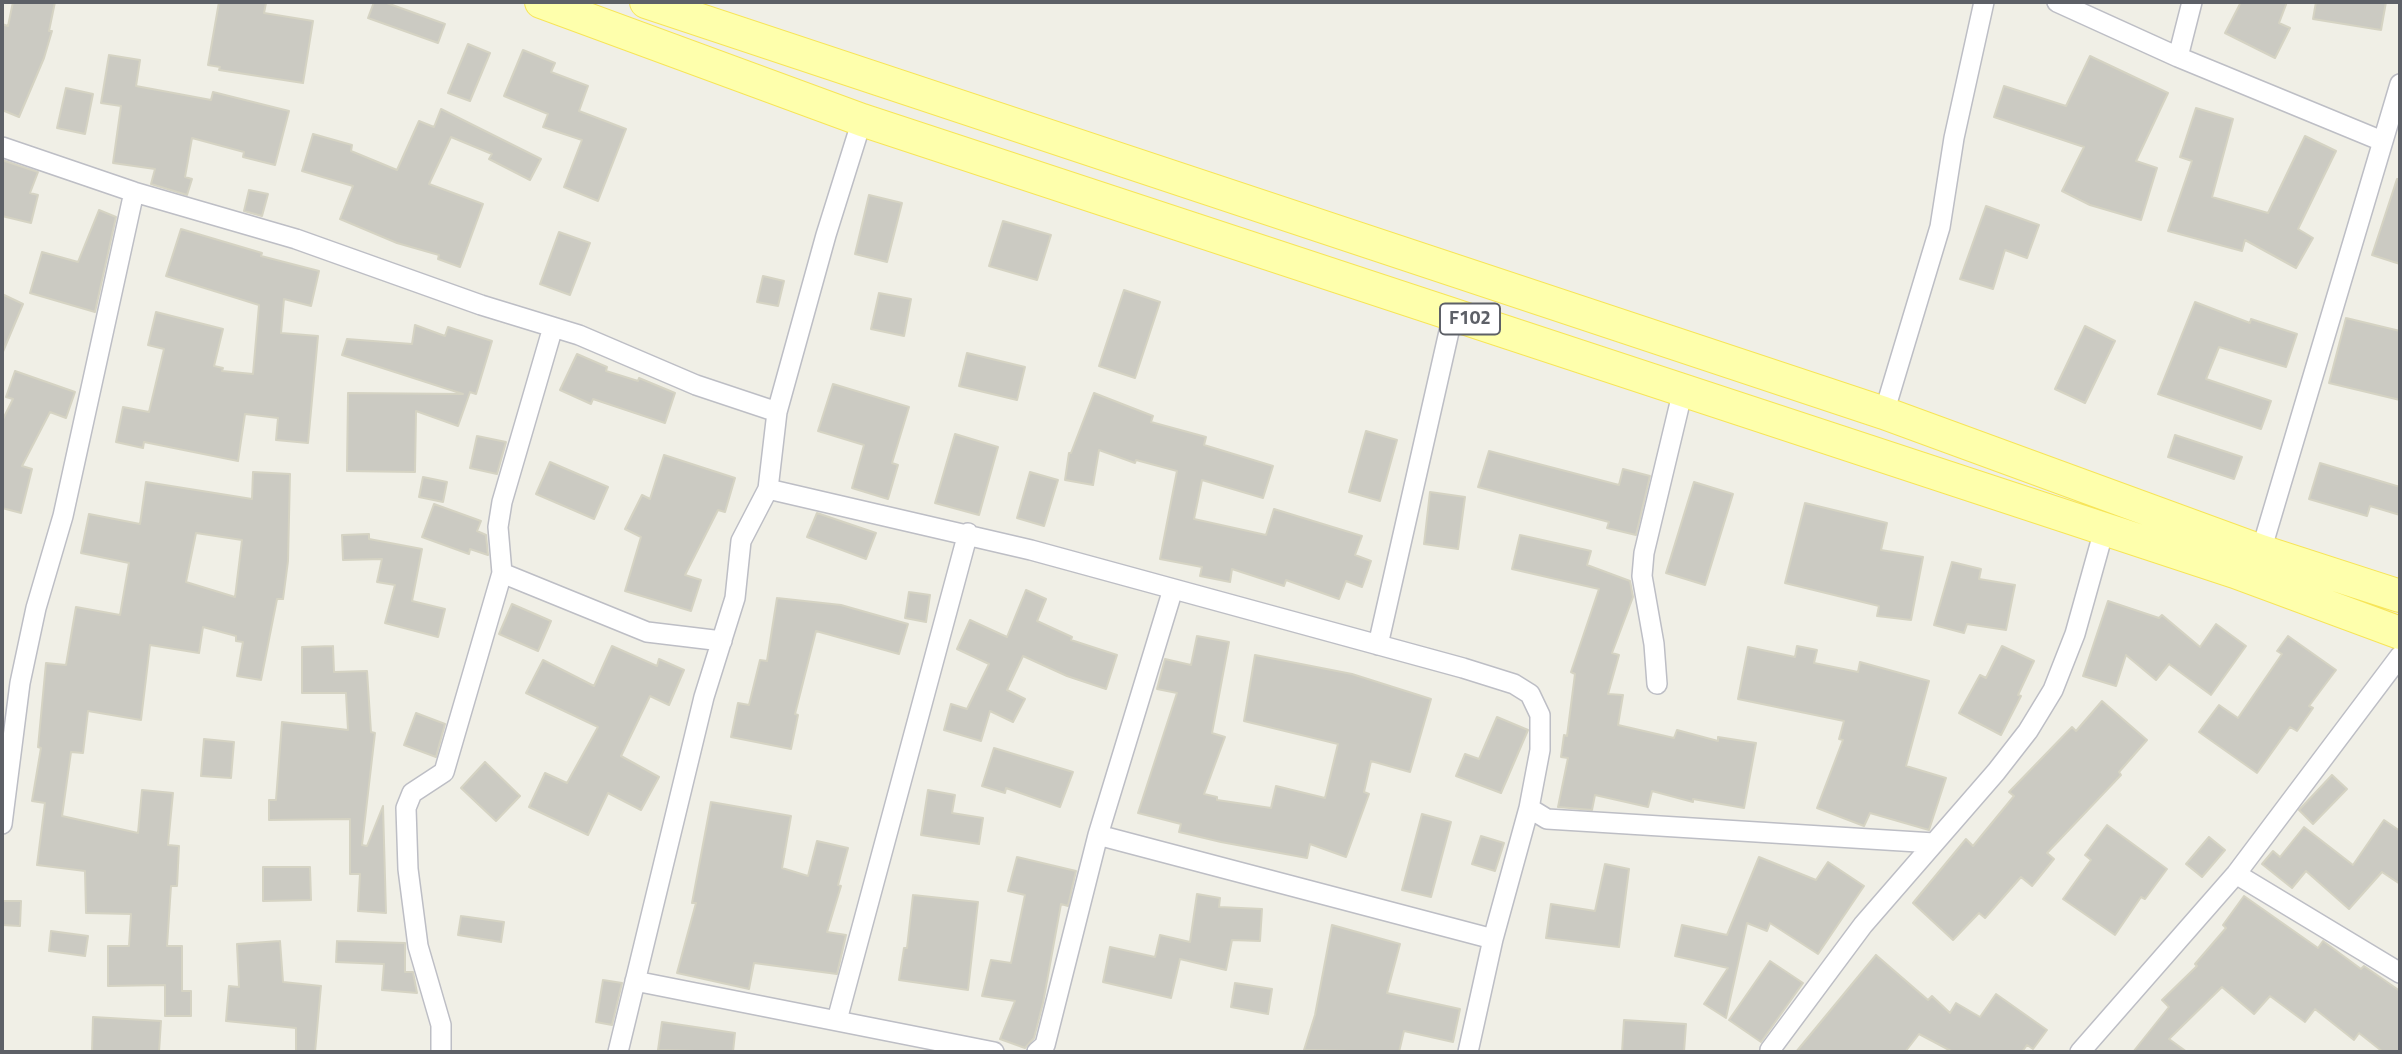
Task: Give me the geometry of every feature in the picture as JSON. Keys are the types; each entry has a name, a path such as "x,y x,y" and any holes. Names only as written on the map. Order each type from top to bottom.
{"main road":[{"name":"F102","path":"541,2 862,120 2235,572 2400,633"},
{"name":"F102","path":"646,2 1884,413 2261,551 2400,596"}],"street":[{"path":"1884,413 1940,227 1954,138 1984,2"},
{"path":"2057,2 2178,57 2382,141"},
{"path":"2178,57 2192,2"},
{"path":"2261,551 2400,84"},
{"path":"618,1052 704,697 736,598 741,541 768,489 777,412 826,235 862,120"},
{"path":"2,147 134,192 296,239 552,327 696,385 777,412"},
{"path":"2,824 20,683 36,608 63,516 134,192"},
{"path":"1378,645 1453,314"},
{"path":"440,1052 441,1026 418,946 408,869 406,808 412,793 444,772 502,573 498,527 502,502 552,327"},
{"path":"1657,684 1654,644 1642,576 1644,553 1683,390"},
{"path":"768,489 968,533 1378,645 1514,684 1530,694 1540,715 1540,750 1529,808 1493,939 1468,1052"},
{"path":"1770,1050 1863,925 1996,772 2028,730 2053,690 2074,634 2104,530"},
{"path":"837,1020 968,533"},
{"path":"502,573 648,632 722,641"},
{"path":"1037,1052 1045,1045 1098,835 1172,589"},
{"path":"2080,1052 2236,874 2400,656"},
{"path":"1529,808 1547,819 1934,843"},
{"path":"1098,835 1493,939"},
{"path":"2236,874 2400,973"},
{"path":"635,981 995,1052"}],"building":[{"path":"13,2 55,2 49,31 52,31 44,58 19,117 2,110 2,24 8,26"},
{"path":"219,2 266,3 264,13 313,21 303,83 219,70 220,67 208,65"},
{"path":"374,2 384,2 445,24 438,43 368,18"},
{"path":"2241,2 2287,2 2279,23 2290,28 2275,58 2225,33"},
{"path":"2316,2 2386,2 2381,30 2313,19"},
{"path":"468,44 490,53 470,101 448,93"},
{"path":"523,50 555,63 551,72 588,86 579,111 626,129 598,201 564,187 582,140 543,127 548,114 504,96"},
{"path":"109,55 140,60 136,86 211,100 213,92 289,111 275,165 243,157 244,152 192,138 185,177 192,179 187,195 151,184 155,169 113,163 121,106 101,103"},
{"path":"2090,56 2168,93 2136,161 2157,168 2141,220 2090,205 2062,191 2084,147 1994,117 2004,86 2066,106"},
{"path":"66,88 93,94 85,134 57,128"},
{"path":"2196,108 2233,119 2212,197 2268,213 2305,136 2336,151 2298,229 2313,238 2296,268 2245,240 2242,251 2168,231 2192,161 2180,157"},
{"path":"441,109 541,159 530,180 489,159 492,154 451,137 429,184 483,204 460,267 438,259 439,255 397,243 340,219 353,186 302,171 313,134 352,145 351,151 397,170 419,121 434,127"},
{"path":"2,160 38,172 30,193 38,195 31,223 2,216"},
{"path":"2397,179 2400,179 2400,264 2372,255"},
{"path":"249,190 268,194 262,216 244,211"},
{"path":"869,195 902,203 887,262 855,254"},
{"path":"1986,206 2039,225 2027,258 2005,250 1993,289 1960,279"},
{"path":"99,210 116,217 95,312 30,293 42,252 78,262"},
{"path":"1003,221 1051,235 1037,280 989,266"},
{"path":"181,229 262,253 261,256 319,271 311,306 284,299 281,333 318,336 308,443 276,440 278,418 245,414 238,461 144,442 143,448 116,442 123,407 149,412 164,349 148,345 156,312 223,329 214,366 223,368 222,371 253,374 259,305 166,276"},
{"path":"559,232 590,243 570,295 540,284"},
{"path":"763,276 784,281 778,306 757,302"},
{"path":"1124,290 1160,302 1135,378 1099,366"},
{"path":"879,293 911,299 904,336 871,329"},
{"path":"2,294 23,304 2,354"},
{"path":"2195,302 2250,323 2251,319 2297,334 2286,367 2219,347 2206,379 2271,401 2261,429 2158,394"},
{"path":"2346,318 2400,331 2400,400 2329,383"},
{"path":"415,325 445,336 448,327 492,341 476,394 470,392 458,426 416,411 415,472 347,471 348,393 463,394 342,355 347,339 412,344"},
{"path":"2085,326 2115,341 2085,403 2055,389"},
{"path":"967,353 1025,367 1017,400 959,386"},
{"path":"577,354 607,367 606,371 638,381 639,378 675,393 665,423 593,399 591,404 560,390"},
{"path":"15,371 75,392 66,418 50,412 22,466 32,469 21,513 2,508 2,421 13,399 6,397"},
{"path":"833,384 909,407 892,463 898,465 888,499 852,488 864,445 818,431"},
{"path":"1094,393 1153,416 1151,422 1206,437 1204,445 1273,466 1263,498 1202,480 1194,519 1266,535 1274,509 1362,536 1355,555 1371,561 1362,587 1346,581 1339,599 1286,580 1284,586 1232,569 1230,582 1200,576 1202,567 1160,559 1177,471 1136,460 1135,463 1099,450 1093,485 1065,480 1069,453"},
{"path":"1366,431 1397,440 1380,501 1349,492"},
{"path":"955,434 998,447 979,515 935,503"},
{"path":"2175,435 2242,457 2234,479 2168,457"},
{"path":"477,436 506,442 497,474 470,468"},
{"path":"1489,451 1619,485 1623,469 1650,476 1636,535 1607,528 1609,522 1478,487"},
{"path":"664,455 735,478 725,512 718,510 685,575 701,580 691,611 625,591 641,537 625,529 642,495 650,499"},
{"path":"550,462 608,487 594,519 536,494"},
{"path":"2320,463 2400,487 2400,515 2370,506 2367,516 2309,499"},
{"path":"253,472 290,474 288,561 283,599 277,599 261,680 237,676 243,642 236,641 236,636 203,627 199,653 150,645 141,720 88,711 83,753 71,752 62,816 138,833 142,790 173,793 168,845 179,846 177,886 171,886 167,946 182,946 182,991 191,991 191,1016 165,1016 165,985 108,986 108,946 129,946 131,914 86,913 85,871 37,865 45,803 32,801 41,748 38,747 46,663 66,665 76,607 120,615 129,563 81,553 89,514 140,524 146,482 252,499","holes":["196,533 242,540 235,597 186,582"]},
{"path":"1030,472 1058,480 1044,526 1017,518"},
{"path":"423,477 447,482 443,502 419,497"},
{"path":"1694,482 1733,494 1705,585 1666,573"},
{"path":"1430,492 1465,497 1458,549 1424,544"},
{"path":"1805,503 1887,523 1881,550 1923,557 1911,620 1877,616 1879,606 1785,583"},
{"path":"434,504 481,521 477,531 486,535 488,555 470,549 469,554 422,537"},
{"path":"817,513 876,533 866,559 807,537"},
{"path":"369,534 369,539 422,549 412,601 445,609 438,637 385,623 395,585 377,582 382,559 343,560 342,535"},
{"path":"1520,535 1591,551 1587,565 1630,581 1633,597 1612,653 1619,655 1608,694 1623,695 1618,725 1674,738 1677,730 1718,741 1718,737 1756,743 1744,808 1693,799 1693,802 1652,791 1648,807 1595,795 1592,810 1558,807 1568,758 1561,757 1564,735 1567,736 1575,674 1571,672 1599,589 1512,569"},
{"path":"1952,562 1981,569 1979,579 2015,585 2006,630 1967,624 1964,633 1934,625"},
{"path":"1026,590 1046,599 1037,621 1072,637 1071,640 1117,655 1106,689 1067,676 1023,656 1007,690 1025,699 1013,722 990,711 981,741 944,730 951,704 967,709 989,664 957,649 970,620 1007,637"},
{"path":"909,592 930,595 926,622 905,618"},
{"path":"777,598 841,605 908,624 899,654 816,631 795,714 798,715 791,749 731,737 738,703 749,705 760,660 767,661"},
{"path":"2108,601 2159,618 2162,615 2200,647 2216,624 2246,646 2211,695 2169,664 2156,680 2126,655 2116,686 2083,676"},
{"path":"512,604 551,621 538,651 499,634"},
{"path":"1197,636 1229,642 1212,733 1225,737 1204,794 1217,797 1217,800 1271,808 1276,786 1325,798 1338,744 1244,721 1255,655 1352,674 1431,699 1410,772 1371,761 1364,792 1369,794 1346,857 1310,844 1307,858 1221,842 1179,832 1181,824 1138,813 1177,693 1157,689 1165,659 1191,665"},
{"path":"2288,636 2336,670 2309,706 2313,708 2297,731 2290,727 2257,773 2199,732 2219,705 2238,718 2282,654 2277,651"},
{"path":"333,646 334,672 367,671 371,732 375,733 362,845 367,846 383,806 386,913 358,911 360,874 350,874 350,819 269,820 269,800 276,800 282,722 348,730 346,693 302,693 302,647"},
{"path":"612,646 657,666 659,659 684,670 669,705 650,696 621,756 659,777 641,810 608,793 588,835 529,807 545,773 567,783 598,727 526,693 543,660 594,686"},
{"path":"1797,646 1817,650 1814,663 1858,672 1860,662 1929,681 1906,766 1946,778 1929,830 1870,813 1864,826 1817,808 1843,740 1839,739 1844,721 1738,699 1748,647 1795,657"},
{"path":"2002,646 2034,661 2018,695 2021,696 2001,735 1959,713 1980,675 1986,678"},
{"path":"2102,701 2147,740 2119,772 2121,775 2047,853 2054,859 2032,886 2021,877 1985,918 1979,913 1953,940 1913,903 1966,839 1973,846 2014,796 2009,792 2072,727 2076,731"},
{"path":"416,713 445,724 436,757 404,745"},
{"path":"1497,717 1528,730 1501,793 1456,776 1465,754 1479,759"},
{"path":"204,739 234,742 231,778 201,776"},
{"path":"994,748 1073,772 1060,807 1006,788 1005,793 982,786"},
{"path":"485,762 520,796 496,821 461,788"},
{"path":"2332,775 2347,789 2313,824 2299,810"},
{"path":"928,790 955,795 952,813 983,818 979,844 921,835"},
{"path":"711,802 791,816 782,868 808,876 817,841 848,848 838,885 841,886 827,932 846,935 837,974 754,963 749,989 677,973 696,903 692,903"},
{"path":"1422,814 1451,822 1431,897 1402,890"},
{"path":"2384,820 2400,831 2400,884 2382,872 2349,909 2306,871 2292,888 2262,864 2273,851 2280,857 2304,827 2353,865"},
{"path":"2107,825 2167,869 2145,899 2141,897 2115,935 2063,899 2091,860 2085,855"},
{"path":"1481,836 1504,843 1495,871 1472,864"},
{"path":"2209,837 2225,850 2202,877 2186,864"},
{"path":"1017,857 1076,871 1068,906 1061,904 1034,1038 1025,1048 1000,1039 1015,1001 982,996 991,960 1011,963 1025,895 1008,891"},
{"path":"1759,857 1816,880 1828,862 1864,886 1818,954 1770,923 1767,931 1747,923 1726,1018 1704,1004 1728,968 1675,956 1682,925 1727,935"},
{"path":"1605,864 1629,869 1619,947 1546,938 1551,904 1595,911"},
{"path":"263,867 310,867 311,900 263,901"},
{"path":"1197,894 1220,898 1219,907 1262,909 1260,941 1232,940 1226,970 1180,959 1171,998 1103,982 1110,947 1155,957 1160,935 1190,942"},
{"path":"913,895 978,902 968,990 899,980 904,948 907,948"},
{"path":"2244,896 2318,948 2323,941 2361,969 2364,966 2400,991 2400,1052 2383,1052 2359,1033 2354,1040 2315,1009 2305,1022 2270,996 2254,1014 2222,987 2169,1039 2187,1052 2133,1052 2169,1007 2162,1000 2197,966 2195,964 2226,928 2223,925"},
{"path":"2,901 21,901 20,926 2,925"},
{"path":"461,916 504,922 501,942 458,935"},
{"path":"1332,925 1400,944 1387,993 1460,1009 1453,1042 1404,1031 1399,1052 1304,1050 1315,1015"},
{"path":"51,931 88,936 85,956 49,951"},
{"path":"280,941 283,982 321,986 315,1052 296,1052 296,1028 226,1021 229,986 239,987 237,944"},
{"path":"337,941 405,943 405,972 413,972 417,993 382,990 384,964 336,962"},
{"path":"1876,955 1928,1000 1932,996 1950,1013 1956,1003 1980,1017 1996,994 2047,1030 2033,1049 2027,1045 2022,1052 1953,1052 1919,1034 1905,1052 1796,1052"},
{"path":"1770,961 1803,983 1761,1042 1729,1020"},
{"path":"603,980 622,983 612,1025 596,1022"},
{"path":"1235,983 1272,989 1268,1014 1231,1007"},
{"path":"93,1017 161,1021 159,1052 92,1052"},
{"path":"1624,1020 1686,1024 1684,1052 1622,1052"},
{"path":"662,1022 735,1033 733,1052 658,1050"}]}
